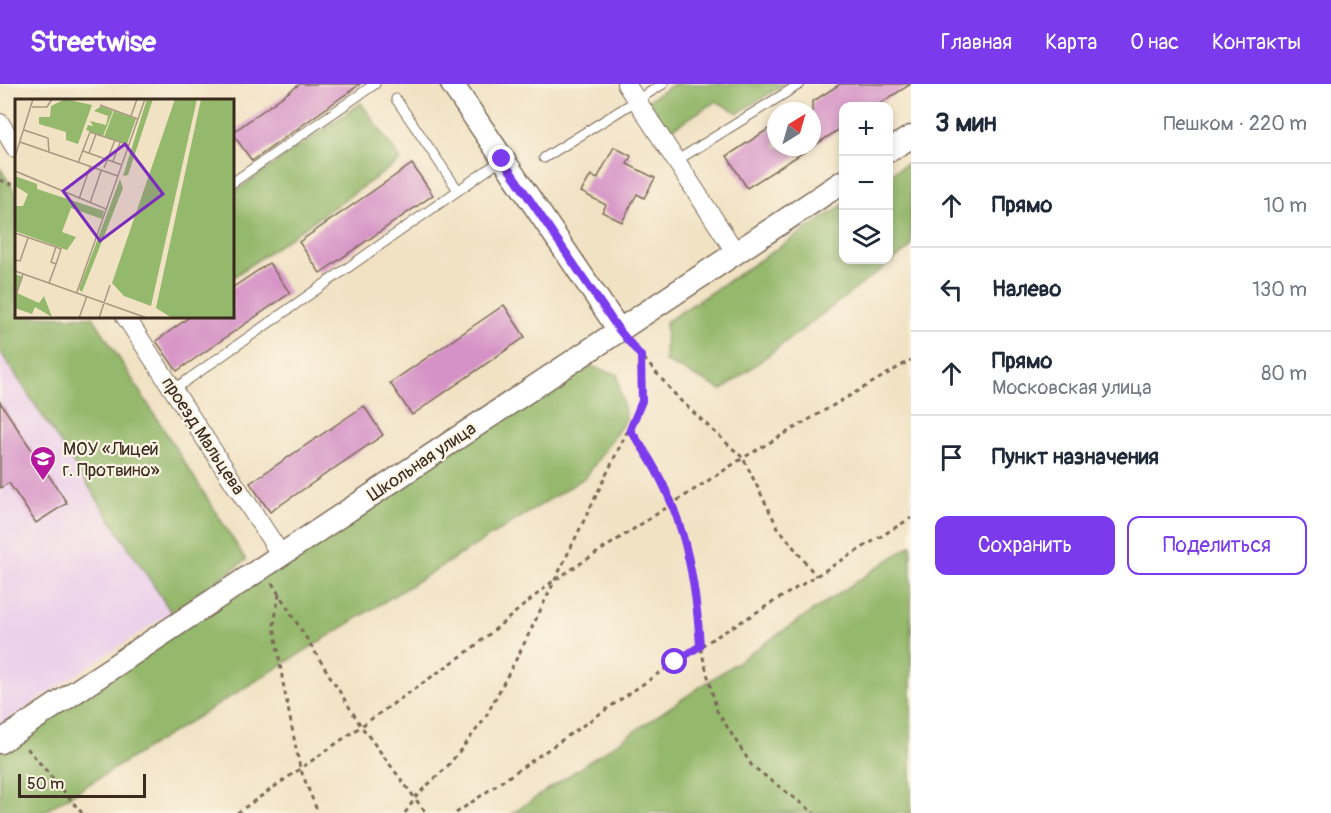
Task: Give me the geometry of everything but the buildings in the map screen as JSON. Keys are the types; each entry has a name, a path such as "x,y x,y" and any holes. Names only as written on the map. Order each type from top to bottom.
{"street":[{"path":"452,84 619,330"},
{"path":"626,84 736,253"},
{"path":"0,123 15,147"},
{"path":"893,149 911,136"},
{"name":"Школьная улица","path":"7,737 839,184"},
{"name":"проезд Мальцева","path":"126,318 173,390 272,561"}],"lane":[{"path":"234,182 375,84"},
{"path":"544,158 663,84"},
{"path":"676,161 800,84"},
{"path":"396,99 458,190"},
{"path":"173,390 502,159"}],"path":[{"path":"0,180 15,186"},
{"path":"619,330 679,399 743,458 777,526 816,576"},
{"path":"405,813 415,798 447,767 484,720 521,650 552,582 630,430 642,401 641,356"},
{"path":"237,813 470,650 552,582 743,458 911,360"},
{"path":"630,430 651,459 674,503 691,562 700,646 717,711 752,766 814,813"},
{"path":"456,813 700,646 911,518"},
{"path":"272,561 279,594 361,726 426,813"},
{"path":"279,594 274,625 300,768 318,813"},
{"path":"7,737 82,813"}],"shaded area":[{"name":"МОУ «Лицей г. Протвино»","path":"0,351 171,612 0,725"}],"green space":[{"path":"674,84 785,84 738,113 716,101 667,132 647,101"},
{"path":"361,103 401,160 234,276 234,192"},
{"path":"911,161 911,247 893,261 893,210 893,172"},
{"path":"0,168 15,192 15,318 94,318 246,560 171,612 0,351"},
{"path":"839,208 839,264 889,264 722,390 665,361 666,322"},
{"path":"573,361 617,374 626,419 586,477 42,813 0,813 0,750"},
{"path":"911,545 911,813 513,813"}],"place":[{"name":"МОУ «Лицей г. Протвино»","path":"43,482"}],"route":[{"path":"502,159 619,330 641,356 642,401 630,430 651,459 674,503 691,562 698,609 700,646 675,662"}]}
